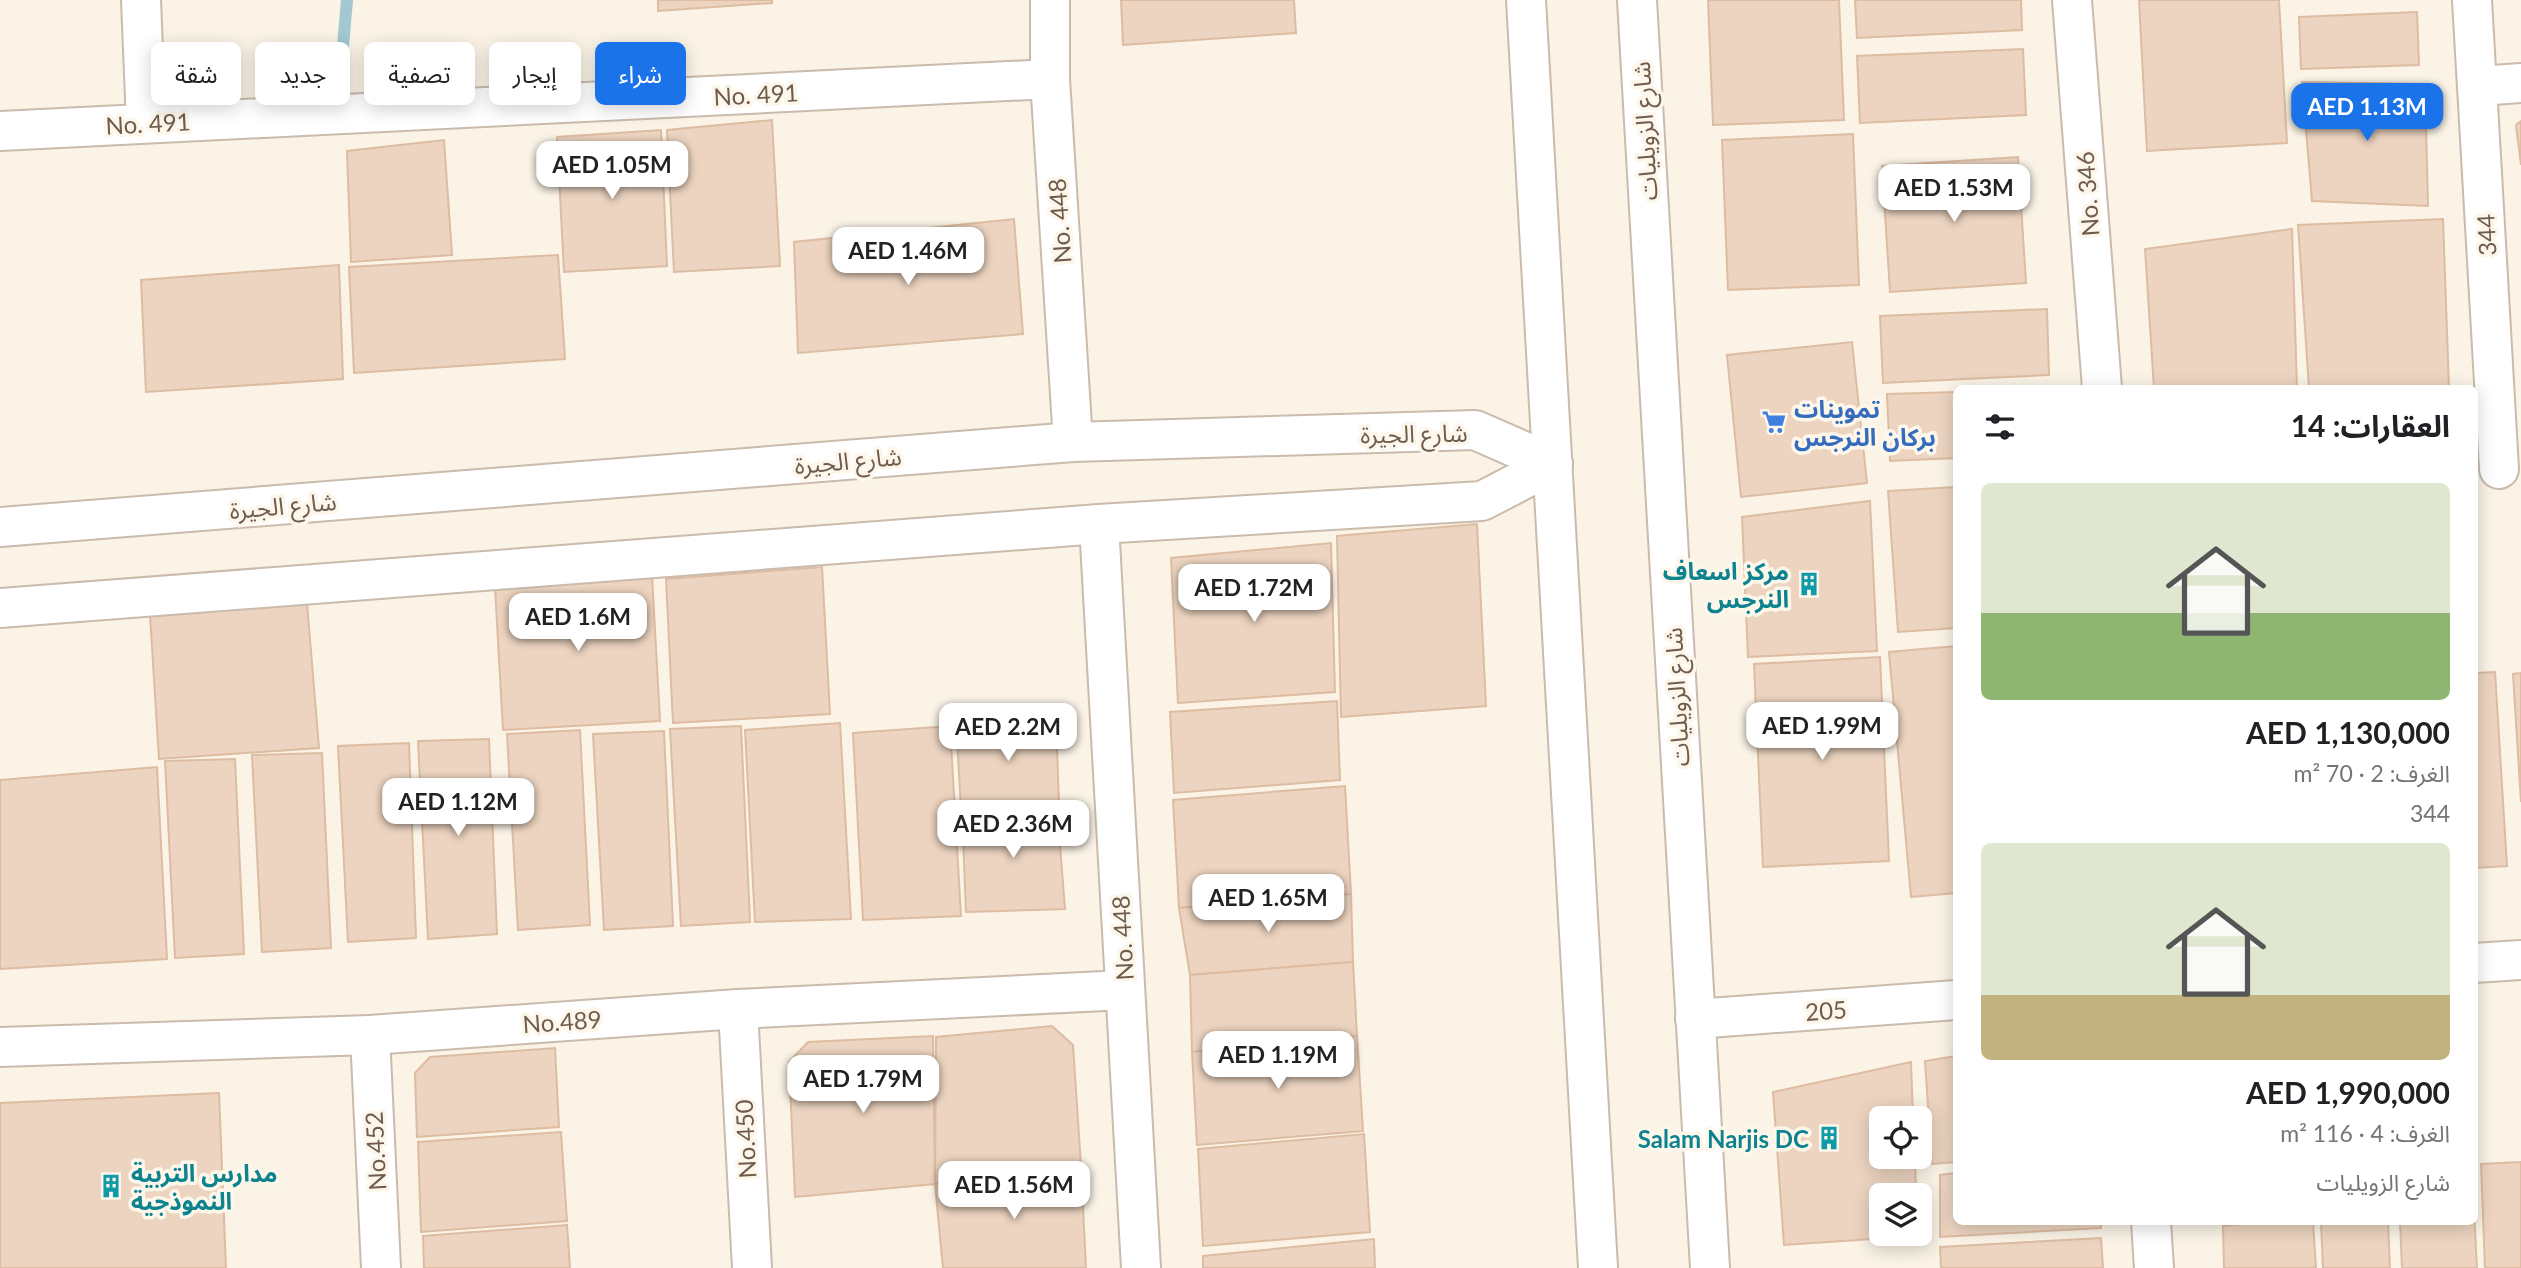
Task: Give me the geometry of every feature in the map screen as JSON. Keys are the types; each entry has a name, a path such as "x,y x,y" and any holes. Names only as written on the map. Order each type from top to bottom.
{"street":[{"path":"141,0 146,123"},
{"name":"No. 448","path":"1050,0 1050,79 1073,442"},
{"path":"1526,0 1598,1268"},
{"name":"شارع الزويليات","path":"1637,0 1710,1268"},
{"name":"No. 346","path":"2072,0 2102,385"},
{"name":"344","path":"2472,0 2479,86 2498,470"},
{"name":"No. 491","path":"0,131 1050,79"},
{"path":"2479,86 2521,83"},
{"name":"شارع الجيرة","path":"0,527 1073,442 1475,430 1553,464"},
{"path":"0,608 1099,524 1482,500 1553,464"},
{"name":"No. 448","path":"1099,524 1141,1268"},
{"path":"2478,963 2521,960"},
{"name":"No.489","path":"0,1047 370,1035 738,1009 1125,989"},
{"name":"205","path":"1695,1019 1953,1000"},
{"name":"No.450","path":"738,1009 752,1268"},
{"name":"No.452","path":"370,1035 381,1268"},
{"path":"2151,1225 2154,1268"}],"building":[{"path":"658,0 772,0 772,3 658,11"},
{"path":"1121,0 1294,0 1296,33 1123,45"},
{"path":"1708,0 1839,0 1844,120 1713,125"},
{"path":"1855,0 2021,0 2022,30 1857,38"},
{"path":"2139,0 2279,0 2287,143 2147,151"},
{"path":"2417,12 2419,65 2301,69 2299,17"},
{"path":"2023,49 2026,115 1860,123 1857,56"},
{"path":"2302,82 2425,84 2428,206 2312,201"},
{"path":"772,120 780,266 674,272 667,130"},
{"path":"2521,121 2521,165 2516,125"},
{"path":"661,130 667,266 564,272 557,137"},
{"path":"1853,134 1859,285 1728,290 1722,140"},
{"path":"444,140 452,255 351,262 347,151"},
{"path":"2018,157 2026,283 1890,292 1882,166"},
{"path":"1014,219 1023,334 798,353 794,242"},
{"path":"2443,219 2449,385 2309,385 2298,225"},
{"path":"2292,229 2297,385 2154,385 2145,249"},
{"path":"558,255 565,359 354,373 349,267"},
{"path":"339,265 343,379 146,392 141,280"},
{"path":"2047,309 2049,375 1883,383 1880,316"},
{"path":"1852,342 1867,483 1741,497 1727,355"},
{"path":"1953,392 1953,458 1890,461 1887,394"},
{"path":"1953,487 1953,628 1898,632 1888,491"},
{"name":"مركز اسعاف النرجس","path":"1870,501 1877,651 1748,657 1742,517"},
{"path":"1477,524 1486,706 1341,717 1337,536"},
{"path":"1331,543 1335,692 1178,703 1171,558"},
{"path":"822,567 830,714 673,723 666,579"},
{"path":"652,575 660,721 503,730 495,587"},
{"path":"307,603 319,748 159,759 150,615"},
{"path":"1953,646 1953,893 1911,897 1889,652"},
{"path":"1880,657 1889,861 1763,867 1754,664"},
{"path":"2495,672 2507,866 2478,868 2478,673"},
{"path":"2521,673 2521,802 2513,674"},
{"path":"1337,701 1340,780 1174,793 1170,712"},
{"path":"1056,719 1059,805 961,808 956,721"},
{"path":"840,723 851,919 755,922 745,730"},
{"path":"741,726 750,922 681,926 670,729"},
{"path":"950,726 961,916 863,920 853,733"},
{"path":"580,730 590,925 518,930 507,734"},
{"path":"664,731 673,926 604,930 593,734"},
{"path":"489,739 497,934 428,939 418,741"},
{"path":"409,743 416,938 348,942 338,746"},
{"path":"322,753 331,948 262,952 252,755"},
{"path":"235,759 244,954 175,958 165,761"},
{"path":"157,767 167,959 0,969 0,780"},
{"path":"1345,786 1351,894 1179,908 1173,800"},
{"path":"1057,807 1065,909 966,912 962,812"},
{"path":"1351,894 1353,962 1190,975 1179,908"},
{"path":"1353,962 1357,1036 1192,1052 1190,975"},
{"path":"1052,1026 1073,1045 1081,1166 935,1184 936,1037"},
{"path":"933,1036 935,1184 795,1197 789,1062 808,1042"},
{"path":"1357,1036 1363,1131 1197,1145 1192,1052"},
{"path":"555,1048 559,1127 417,1137 415,1073 430,1057"},
{"path":"1953,1056 1953,1162 1932,1164 1932,1106 1928,1106 1925,1061"},
{"name":"Salam Narjis DC","path":"1911,1062 1913,1106 1869,1106 1869,1169 1915,1169 1916,1183 1869,1183 1869,1239 1784,1245 1773,1092"},
{"name":"مدارس التربية النموذجية","path":"219,1093 226,1268 0,1268 0,1103"},
{"path":"561,1132 567,1221 421,1232 418,1142"},
{"path":"1364,1134 1370,1232 1203,1246 1198,1149"},
{"path":"2521,1162 2521,1268 2485,1268 2481,1164"},
{"path":"1081,1166 1086,1268 943,1268 935,1184"},
{"path":"1953,1173 1953,1225 2101,1225 2101,1228 1940,1237 1940,1175"},
{"path":"567,1225 570,1268 424,1268 423,1236"},
{"path":"2313,1225 2316,1268 2224,1268 2223,1226"},
{"path":"2321,1225 2388,1225 2390,1268 2323,1268"},
{"path":"2400,1225 2475,1225 2477,1268 2402,1268"},
{"path":"2101,1238 2103,1268 1941,1268 1940,1247"},
{"path":"1374,1239 1375,1268 1203,1268 1203,1256"}],"waterway":[{"path":"343,42 347,0"}],"place":[{"name":"تموينات بركان النرجس","path":"1774,422"},
{"name":"مركز اسعاف النرجس","path":"1809,584"},
{"name":"Salam Narjis DC","path":"1829,1138"},
{"name":"مدارس التربية النموذجية","path":"111,1186"}]}
